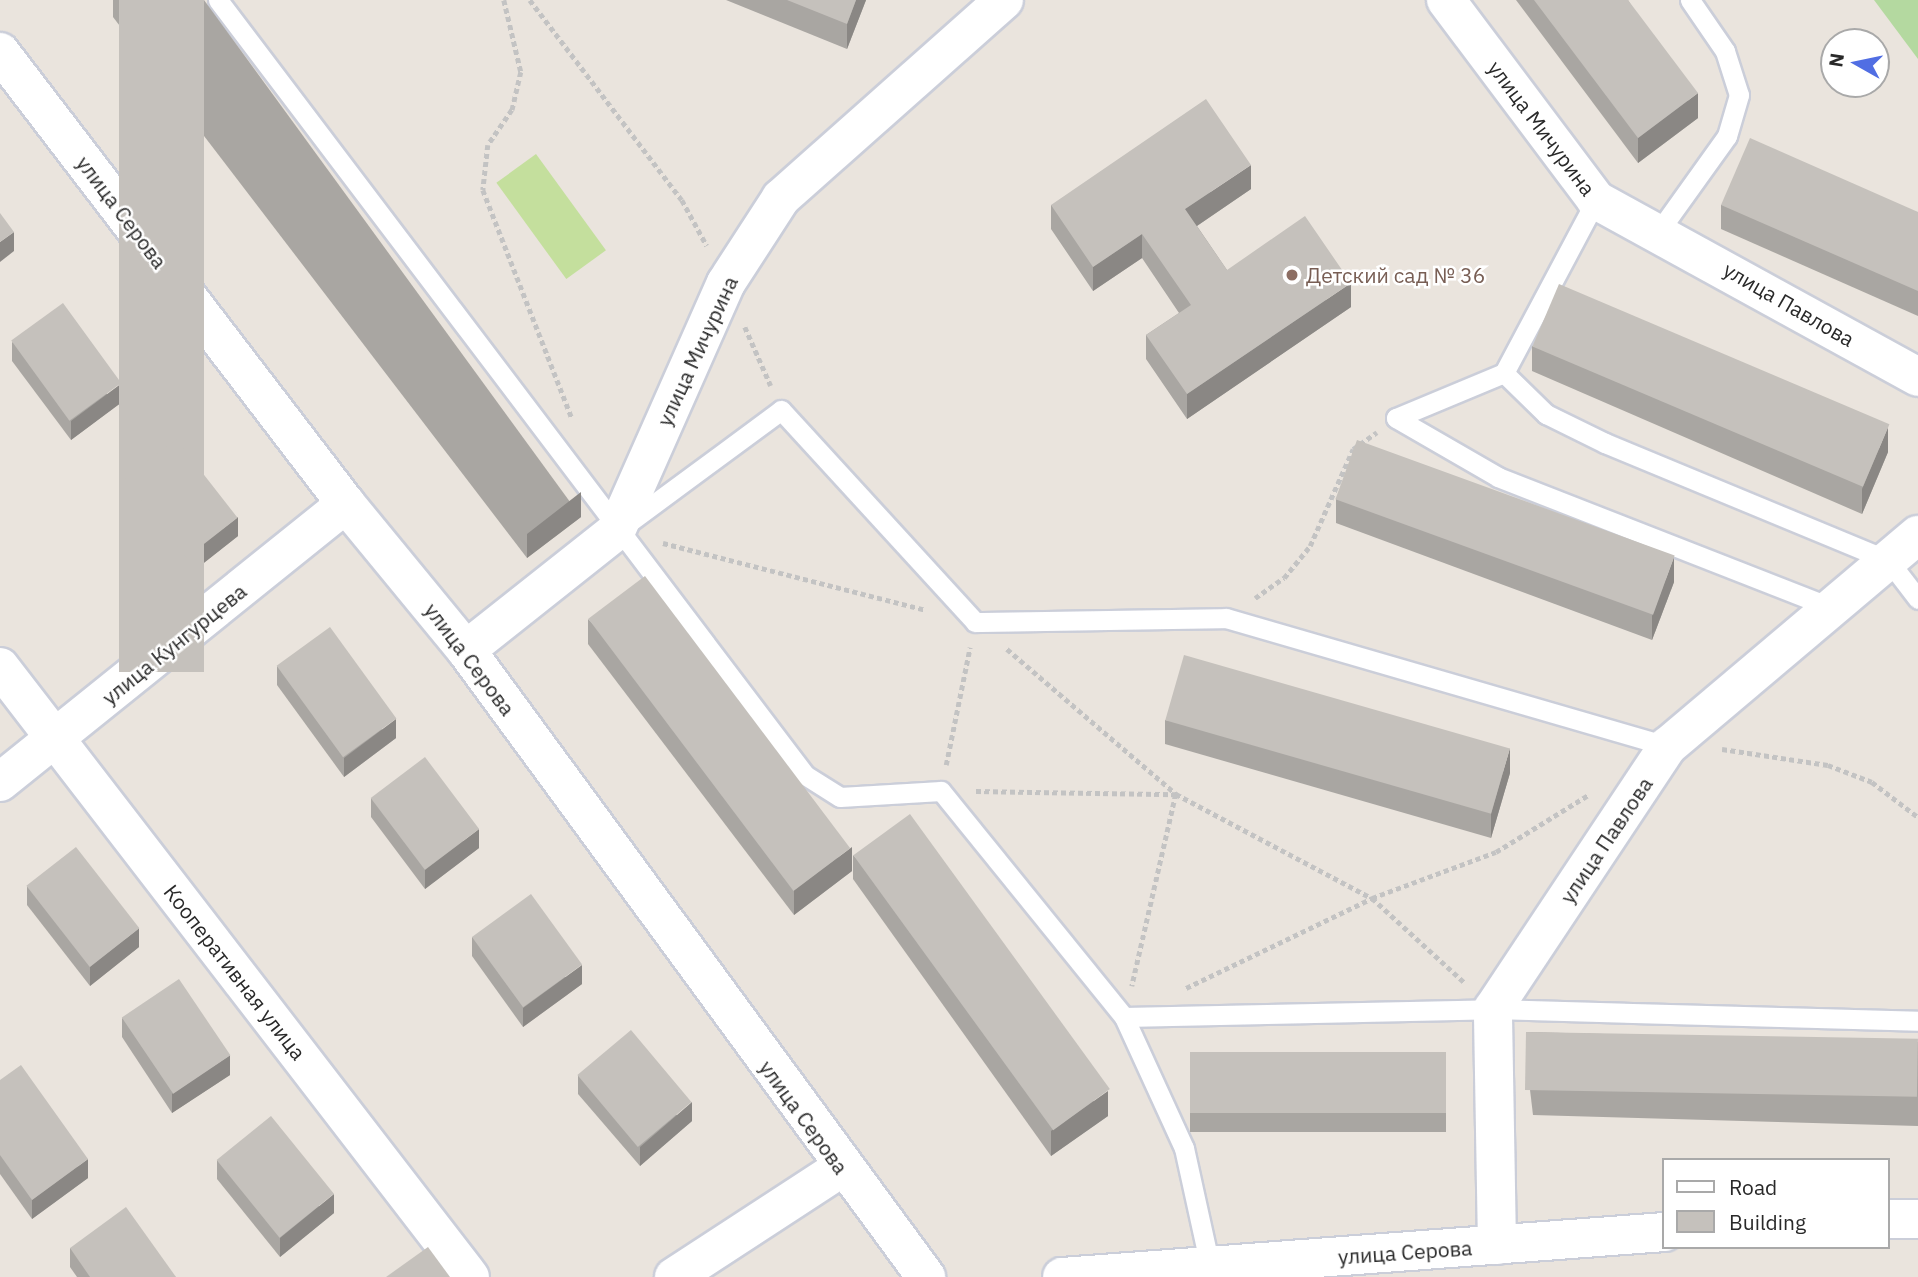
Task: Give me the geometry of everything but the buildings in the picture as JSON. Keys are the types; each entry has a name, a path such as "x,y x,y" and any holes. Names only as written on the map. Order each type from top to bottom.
{"street":[{"name":"улица Мичурина","path":"466,650 616,531 726,283 781,198 1004,0"},
{"name":"улица Мичурина","path":"1446,0 1597,200 1659,230"},
{"name":"улица Серова","path":"0,52 346,504 466,650 841,1168 926,1277"},
{"name":"улица Павлова","path":"1659,230 1918,377"},
{"name":"улица Кунгурцева","path":"0,782 346,504"},
{"name":"улица Павлова","path":"1493,1009 1668,746 1918,535"},
{"name":"Кооперативная улица","path":"0,667 470,1277"},
{"path":"1493,1009 1497,1245"},
{"path":"674,1277 841,1168"},
{"path":"1890,1219 1918,1219"},
{"name":"улица Серова","path":"1062,1277 1662,1232"}],"lane":[{"path":"218,0 616,531 805,775 840,797 941,791 1124,1017 1184,1148 1210,1266"},
{"path":"1659,230 1727,136 1739,95 1725,51 1690,0"},
{"path":"1396,418 1504,373 1597,200"},
{"path":"1504,373 1546,414 1605,443 1888,560 1918,599"},
{"path":"616,531 781,410 975,622 1226,618 1668,746"},
{"path":"1396,418 1498,477 1832,608"},
{"path":"1124,1017 1493,1009 1918,1021"}],"path":[{"path":"504,0 521,72 512,110 488,145 483,190 576,430"},
{"path":"530,0 682,200 726,283 781,410"},
{"path":"1226,618 1284,578 1310,545 1353,449 1396,418"},
{"path":"616,531 975,622 1176,794 1372,898 1493,1009"},
{"path":"975,622 941,791 1176,794"},
{"path":"1668,746 1760,751 1828,765 1872,782 1918,817"},
{"path":"1174,993 1372,898 1496,852 1600,788"},
{"path":"1124,1017 1176,794"}],"green space":[{"path":"1874,0 1918,0 1918,59"},
{"path":"536,154 606,250 566,279 496,183"}],"place":[{"name":"Детский сад № 36","path":"1292,275"}]}
